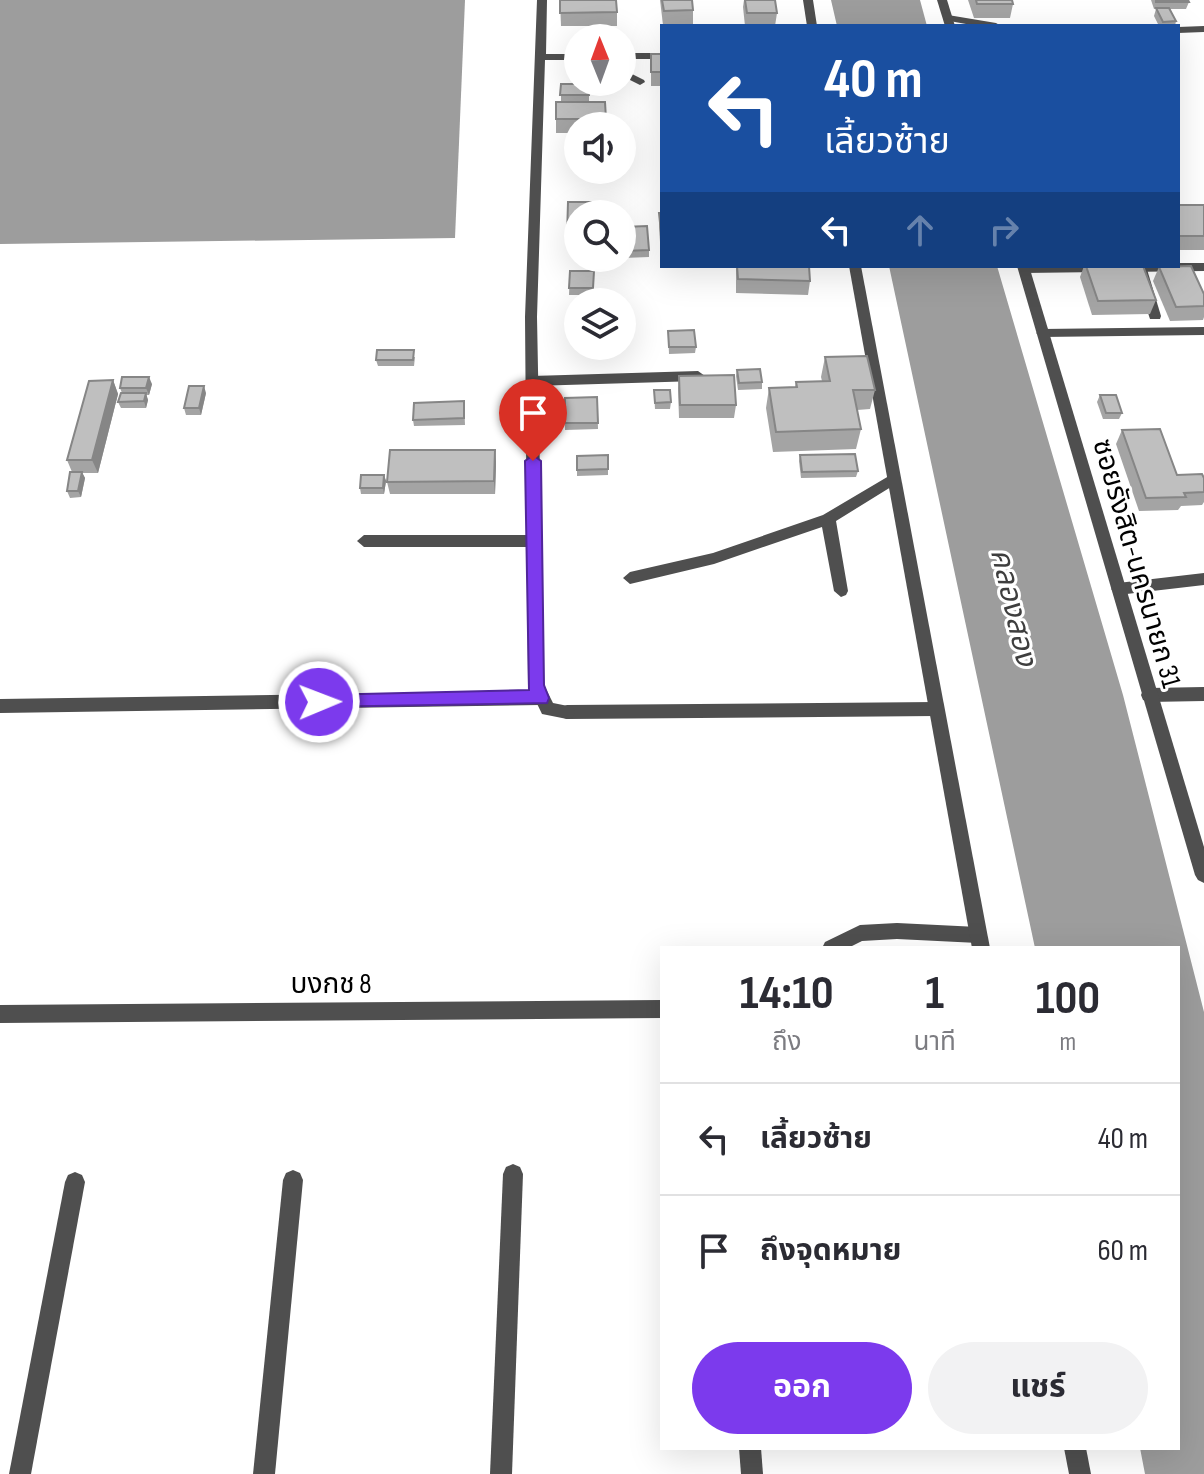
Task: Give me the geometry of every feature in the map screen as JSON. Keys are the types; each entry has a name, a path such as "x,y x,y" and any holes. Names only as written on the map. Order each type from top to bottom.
{"street":[{"path":"542,0 531,317 536,685 540,698 548,709 567,712 936,709"},
{"path":"808,0 812,24"},
{"path":"942,0 949,22 972,24"},
{"path":"1180,30 1204,29"},
{"path":"636,56 660,56"},
{"path":"540,57 564,57"},
{"path":"636,80 640,82"},
{"path":"1180,267 1204,267"},
{"path":"835,946 860,933 897,931 980,941 855,268"},
{"name":"ซอยรังสิต-นครนายก 31","path":"1023,268 1204,875"},
{"path":"1140,268 1155,316"},
{"path":"1042,333 1204,331"},
{"path":"532,381 714,376"},
{"path":"630,578 728,554 828,519 894,478"},
{"path":"828,519 841,591"},
{"path":"364,541 534,541"},
{"path":"1118,589 1204,579"},
{"path":"1149,695 1204,694"},
{"path":"0,706 540,698"},
{"name":"บงกช 8","path":"0,1014 660,1009"},
{"path":"501,1474 513,1174"},
{"path":"264,1474 293,1180"},
{"path":"20,1474 75,1182"},
{"path":"750,1450 752,1474"},
{"path":"1075,1450 1080,1474"}],"water":[{"path":"0,0 465,0 455,238 0,244"},
{"path":"831,0 920,0 926,24 837,24"},
{"name":"คลองสอง","path":"889,268 998,268 1123,695 1204,1012 1204,1474 1145,1474 1140,1450 1180,1450 1180,946 1035,946"}],"building":[{"path":"560,0 616,0 617,12 560,13"},
{"path":"662,0 692,0 693,10 664,11"},
{"path":"745,0 775,0 777,13 747,13"},
{"path":"976,0 1012,0 1013,4 977,4"},
{"path":"1188,0 1189,2 1156,2"},
{"path":"1156,8 1169,8 1176,21 1163,22"},
{"path":"651,54 660,54 660,72 651,72"},
{"path":"556,102 605,102 606,112 564,112 564,119 556,119"},
{"path":"1180,205 1204,205 1204,236 1180,236"},
{"path":"636,226 647,226 649,250 636,251"},
{"path":"1191,266 1204,294 1204,306 1176,307 1159,268"},
{"path":"737,268 809,268 810,281 738,279"},
{"path":"1087,268 1144,268 1156,300 1098,301"},
{"path":"570,272 594,272 593,288 569,288"},
{"path":"694,330 696,347 669,347 668,331"},
{"path":"377,350 414,350 413,360 376,360"},
{"path":"867,356 875,390 853,390 861,429 776,432 769,388 797,387 796,382 830,381 825,357"},
{"path":"760,369 762,382 739,383 737,370"},
{"path":"734,375 736,405 680,405 679,376"},
{"path":"122,377 149,377 146,388 120,388"},
{"path":"113,380 92,460 67,460 89,381"},
{"path":"189,386 204,386 199,408 184,408"},
{"path":"654,390 670,390 671,402 655,403"},
{"path":"121,393 146,393 144,401 118,402"},
{"path":"1100,395 1116,395 1122,413 1106,413"},
{"path":"597,397 598,423 565,423 565,398"},
{"path":"464,401 464,418 413,420 414,403"},
{"path":"1160,429 1177,475 1202,474 1204,492 1184,493 1186,497 1146,498 1122,430"},
{"path":"390,450 495,450 494,481 387,482"},
{"path":"855,454 858,471 802,472 800,455"},
{"path":"608,455 608,469 577,470 577,456"},
{"path":"70,472 82,472 78,491 67,491"},
{"path":"361,475 384,475 383,488 360,488"}],"route":[{"path":"319,702 540,698 536,685 533,461"}]}
